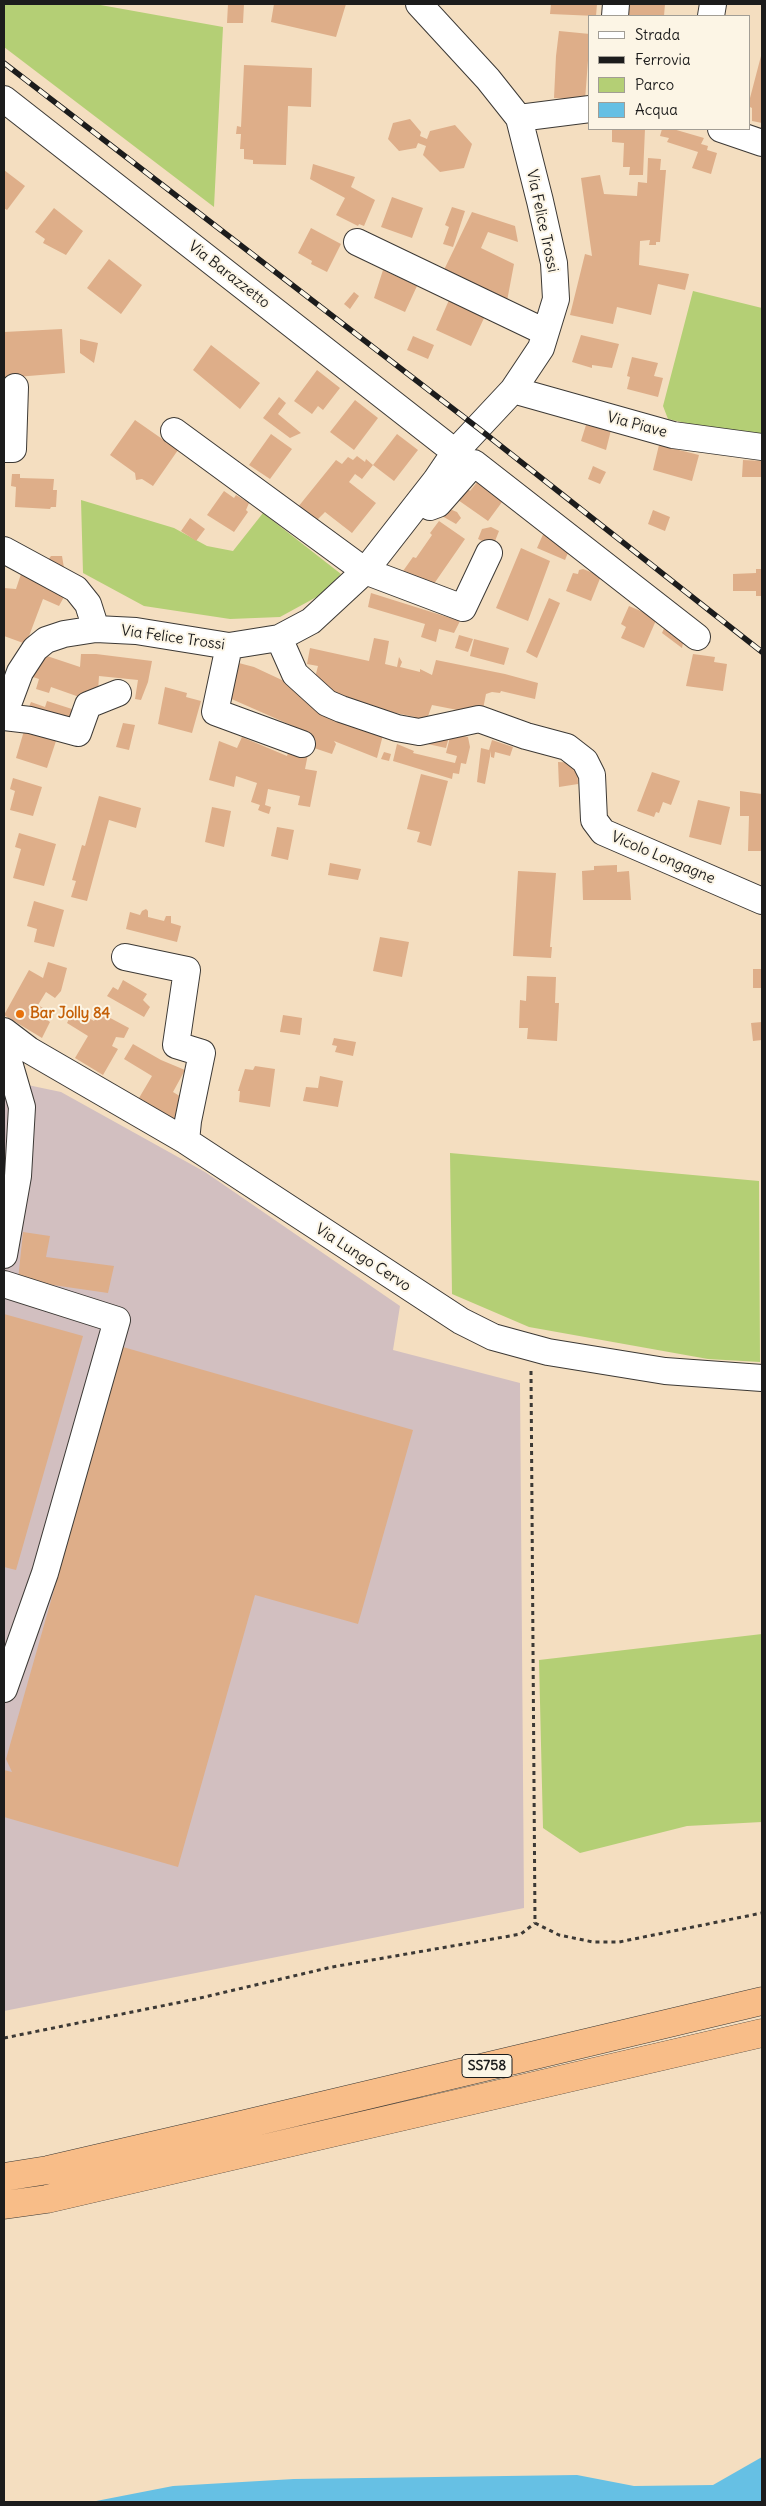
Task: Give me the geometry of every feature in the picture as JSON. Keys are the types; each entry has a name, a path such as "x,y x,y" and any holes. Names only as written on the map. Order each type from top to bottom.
{"highway":[{"name":"SS758","path":"4,2177 48,2170 183,2139 762,2001"},
{"name":"SS758","path":"4,2205 57,2197 762,2033"}],"street":[{"name":"Via Felice Trossi","path":"118,693 88,705 78,733 30,720 4,716 20,672 35,649 46,640 64,634 96,629 136,631 229,646 279,638 311,621 365,570 455,452 513,390 541,348 556,299 554,263 519,118 488,79 419,4"},
{"name":"Via Barazzetto","path":"4,99 455,452"},
{"path":"519,118 588,109"},
{"path":"724,130 762,142"},
{"path":"357,242 545,332"},
{"path":"4,449 13,449 15,387"},
{"name":"Via Piave","path":"513,390 673,435 762,447"},
{"path":"174,431 365,570 463,608 489,553"},
{"path":"406,516 438,504 474,462 697,637"},
{"path":"4,550 76,589 88,604 96,629"},
{"name":"Vicolo Longagne","path":"279,638 295,674 327,703 341,709 397,728 419,732 479,719 505,729 567,747 585,761 592,775 594,820 603,832 762,901"},
{"path":"229,646 215,712 302,744"},
{"path":"125,957 187,970 176,1045 202,1053 188,1121 186,1141"},
{"name":"Via Lungo Cervo","path":"4,1031 29,1050 186,1141 461,1321 493,1337 531,1349 665,1371 762,1378"},
{"path":"4,1045 22,1107 18,1176 4,1256"},
{"path":"4,1284 117,1320 44,1573 4,1690"}],"path":[{"path":"531,1349 535,1923"},
{"path":"535,1923 559,1935 593,1942 619,1942 762,1913"},
{"path":"4,2038 196,1999 332,1967 521,1934 535,1923"}],"shaded area":[{"path":"4,1080 61,1092 205,1172 400,1306 393,1350 520,1383 524,1908 4,2011"}],"green space":[{"path":"4,4 95,4 223,27 214,207 4,47"},
{"path":"693,291 762,308 762,434 729,433 668,419 663,406"},
{"path":"81,500 174,528 207,546 233,551 263,513 341,574 322,594 280,617 230,619 144,606 83,573"},
{"path":"450,1153 759,1181 760,1362 708,1359 529,1327 452,1294"},
{"path":"762,1634 762,1822 687,1826 580,1853 543,1828 539,1660"}],"water":[{"path":"762,2457 762,2502 91,2502 173,2486 294,2479 577,2475 634,2486 713,2485"}],"building":[{"path":"228,4 244,4 243,23 227,23"},
{"path":"274,4 346,4 336,37 271,22"},
{"path":"551,4 597,4 596,15 550,14"},
{"path":"628,4 665,4 664,15 628,15"},
{"path":"559,31 588,34 585,100 554,98"},
{"path":"761,56 762,123 752,121 751,94"},
{"path":"244,65 312,68 311,107 288,106 286,165 253,164 253,160 244,159 244,149 240,149 241,134 236,134 237,126 241,127"},
{"path":"410,119 421,132 420,136 427,139 430,131 455,125 472,144 464,168 440,172 423,155 426,146 418,143 416,148 399,151 388,139 393,123"},
{"path":"612,130 645,130 643,175 629,175 630,167 623,167 624,143 612,142"},
{"path":"662,130 676,130 704,138 701,144 708,146 707,150 717,153 711,174 692,168 698,152 667,142 669,138 660,136"},
{"path":"648,158 661,159 660,170 666,170 660,242 656,242 656,245 649,245 650,240 640,241 639,265 689,274 685,290 658,284 651,315 617,307 613,324 570,315 585,254 592,256 581,178 600,175 604,194 637,196 638,182 647,183"},
{"path":"313,164 355,177 351,187 375,200 364,226 359,224 358,226 336,215 345,198 310,179"},
{"path":"4,170 25,186 7,210 4,208"},
{"path":"392,197 423,208 412,238 381,227"},
{"path":"452,207 465,211 453,247 443,244 449,227 445,225"},
{"path":"54,208 83,231 66,255 43,243 45,239 35,232"},
{"path":"472,212 515,226 518,242 488,232 481,248 514,264 507,301 442,274"},
{"path":"311,228 341,244 327,272 311,264 312,261 298,253"},
{"path":"109,259 142,285 121,314 87,288"},
{"path":"383,270 417,286 405,312 374,298"},
{"path":"354,292 359,296 350,309 344,304"},
{"path":"449,300 485,316 471,346 436,330"},
{"path":"62,329 65,373 4,378 4,332"},
{"path":"581,335 619,344 612,368 592,365 592,368 572,362"},
{"path":"413,336 434,345 428,359 407,350"},
{"path":"80,339 98,343 94,363 80,353"},
{"path":"211,345 260,383 240,409 193,370"},
{"path":"632,357 658,363 654,376 663,378 658,397 627,389 630,377 627,376"},
{"path":"317,370 340,388 323,410 318,406 312,414 294,401"},
{"path":"279,397 286,403 278,414 301,433 290,438 263,418"},
{"path":"355,400 378,418 354,450 330,432"},
{"path":"135,420 178,450 153,486 142,479 136,480 135,473 110,455"},
{"path":"586,425 611,430 606,450 581,441"},
{"path":"271,434 292,449 270,479 249,465"},
{"path":"397,434 418,450 394,481 373,465"},
{"path":"659,445 699,455 692,481 653,470"},
{"path":"357,456 365,462 366,459 373,465 362,479 355,474 349,482 376,503 352,533 325,512 316,521 298,507 336,460 342,464 348,457 353,460"},
{"path":"743,460 762,461 762,477 742,477"},
{"path":"593,466 606,472 600,484 588,479"},
{"path":"12,474 20,474 20,478 54,479 53,490 57,490 56,507 51,507 50,509 15,507 16,487 11,486"},
{"path":"478,481 502,502 488,521 458,500 468,489 470,491"},
{"path":"224,491 234,498 236,495 249,503 246,510 248,512 234,532 207,515"},
{"path":"447,508 457,512 461,518 456,524 442,516"},
{"path":"653,510 670,517 665,531 648,524"},
{"path":"190,518 205,529 196,541 181,531"},
{"path":"439,521 465,539 429,591 403,571 413,557 416,558"},
{"path":"491,527 499,531 493,546 478,539 482,529"},
{"path":"545,530 570,548 565,560 537,548"},
{"path":"521,548 550,561 528,621 496,608"},
{"path":"51,556 62,556 64,568 45,564"},
{"path":"583,569 601,576 591,601 566,591 573,573 578,574 579,570"},
{"path":"756,569 762,569 762,596 756,596 756,591 733,591 733,574 756,573"},
{"path":"22,571 65,595 59,606 43,599 26,644 4,636 4,588 16,589"},
{"path":"371,593 460,621 454,633 439,629 436,642 421,637 425,624 368,607"},
{"path":"549,598 560,603 537,658 526,652"},
{"path":"629,606 657,618 644,648 621,638 626,627 621,624"},
{"path":"666,624 684,638 682,648 662,633"},
{"path":"459,635 473,639 468,652 455,648"},
{"path":"374,638 389,641 385,664 397,667 399,657 402,662 400,667 420,672 420,669 432,675 436,660 505,674 538,683 535,699 501,691 500,693 492,692 486,694 483,709 478,714 432,705 427,719 413,723 415,717 363,706 313,685 318,666 307,664 310,648 369,661"},
{"path":"474,639 509,648 504,665 470,656"},
{"path":"41,654 80,667 81,654 152,661 148,682 141,700 135,699 138,680 99,676 98,691 88,690 85,699 51,687 49,693 36,689 39,679 33,677"},
{"path":"693,654 715,657 714,662 727,664 723,691 686,686"},
{"path":"235,662 254,667 299,688 383,735 377,758 334,741 336,744 332,754 314,748 316,741 311,739 311,734 227,697"},
{"path":"165,687 187,693 186,697 201,701 192,733 158,724"},
{"path":"47,701 72,709 68,724 26,714 31,702 45,707"},
{"path":"123,723 135,725 129,750 116,747"},
{"path":"26,724 58,735 47,768 16,758"},
{"path":"450,733 446,748 423,743"},
{"path":"451,733 468,737 470,747 466,764 461,763 459,774 453,773 452,779 393,761 397,744 414,751 413,753 455,763 457,756 446,753"},
{"path":"242,737 287,756 289,750 308,754 305,769 317,771 310,807 298,805 300,796 268,789 265,805 271,807 269,814 258,810 260,805 251,802 257,783 236,776 234,787 209,780 219,741 237,748"},
{"path":"492,740 513,747 510,756 495,752 494,758 491,757 491,751 485,784 477,782 481,748 489,750"},
{"path":"384,752 391,754 389,761 381,759"},
{"path":"558,762 577,763 578,784 559,787"},
{"path":"652,772 680,781 671,805 663,802 659,813 656,812 654,817 637,811"},
{"path":"421,774 448,781 431,846 417,842 420,832 407,829"},
{"path":"13,778 42,787 33,816 10,810 15,791 10,789"},
{"path":"740,791 762,794 762,851 748,851 749,816 740,816"},
{"path":"99,796 141,808 136,828 109,820 87,901 71,897 76,881 72,880 82,845 85,846"},
{"path":"698,800 730,807 721,845 689,837"},
{"path":"212,807 231,811 224,847 205,842"},
{"path":"277,827 294,830 288,860 271,856"},
{"path":"19,833 56,844 44,886 13,878 21,849 15,847"},
{"path":"330,863 361,869 358,880 328,875"},
{"path":"617,865 617,872 629,871 631,900 583,900 582,871 594,870 594,866"},
{"path":"518,871 556,873 550,947 552,947 551,958 513,956"},
{"path":"34,901 64,910 54,947 34,942 37,929 27,926"},
{"path":"146,909 148,917 164,921 166,916 171,916 171,923 181,926 177,942 126,929 130,912 140,915"},
{"path":"380,937 409,942 402,977 373,971"},
{"path":"48,962 67,968 61,991 55,998 46,992 38,1005 46,1010 43,1017 50,1022 42,1038 4,1015 29,970 43,978"},
{"path":"753,969 762,969 762,988 753,988"},
{"path":"527,976 556,977 555,1003 559,1003 557,1041 527,1039 528,1028 519,1028 520,1000 526,1001"},
{"path":"123,980 147,994 143,1000 150,1007 144,1017 107,996 113,987 118,990"},
{"path":"74,1009 94,1021 99,1012 129,1028 124,1038 116,1037 112,1046 118,1049 103,1075 75,1058 88,1036 67,1023"},
{"path":"283,1015 302,1018 300,1035 280,1032"},
{"path":"762,1022 762,1040 753,1041 751,1023"},
{"path":"334,1038 356,1042 353,1056 335,1052 337,1046 332,1045"},
{"path":"133,1044 161,1060 185,1070 173,1092 183,1098 176,1120 139,1098 152,1076 124,1059"},
{"path":"255,1066 275,1069 270,1107 239,1102 240,1091 238,1091 245,1069 253,1070"},
{"path":"320,1076 343,1081 338,1107 303,1101 306,1087 318,1088"},
{"path":"4,1149 7,1162 4,1188"},
{"path":"23,1232 50,1236 46,1257 114,1266 108,1293 18,1280"},
{"path":"4,1314 83,1336 16,1570 4,1567"},
{"path":"123,1347 413,1430 358,1624 255,1595 178,1867 4,1817 4,1770 12,1772 6,1759"}],"railway":[{"path":"4,63 478,428 762,652"}],"place":[{"name":"Bar Jolly 84","path":"20,1014"}]}
